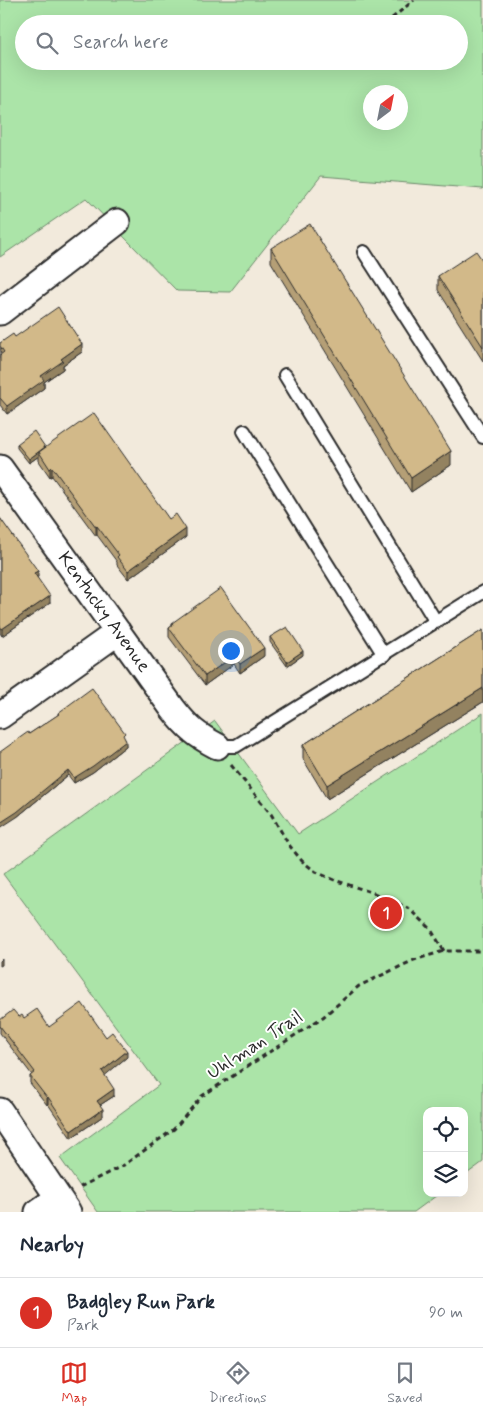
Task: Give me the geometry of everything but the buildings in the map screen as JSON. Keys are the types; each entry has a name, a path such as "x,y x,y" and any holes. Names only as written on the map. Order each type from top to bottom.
{"street":[{"path":"0,312 117,222"},
{"name":"Kentucky Avenue","path":"0,468 188,727 199,737 218,746"},
{"path":"0,716 118,632"},
{"path":"0,1111 63,1205 38,1212"}],"lane":[{"path":"364,252 483,438"},
{"path":"285,375 436,622"},
{"path":"244,431 384,655"},
{"path":"218,746 236,746 483,592"}],"path":[{"path":"396,15 414,0"},
{"path":"218,746 239,776 271,814 289,845 302,861 316,872 374,893 410,909 430,928 444,951"},
{"name":"Uhlman Trail","path":"63,1205 174,1129 202,1096 323,1017 359,986 414,960 444,951 483,951"}],"green space":[{"path":"0,0 483,0 483,189 321,176 230,292 177,291 86,198 0,257"},
{"path":"483,713 483,1162 468,1173 468,1107 423,1107 423,1197 435,1197 414,1212 98,1212 60,1158 159,1085 3,874 215,721 298,834"}],"place":[{"name":"Badgley Run Park","path":"386,913"}]}
